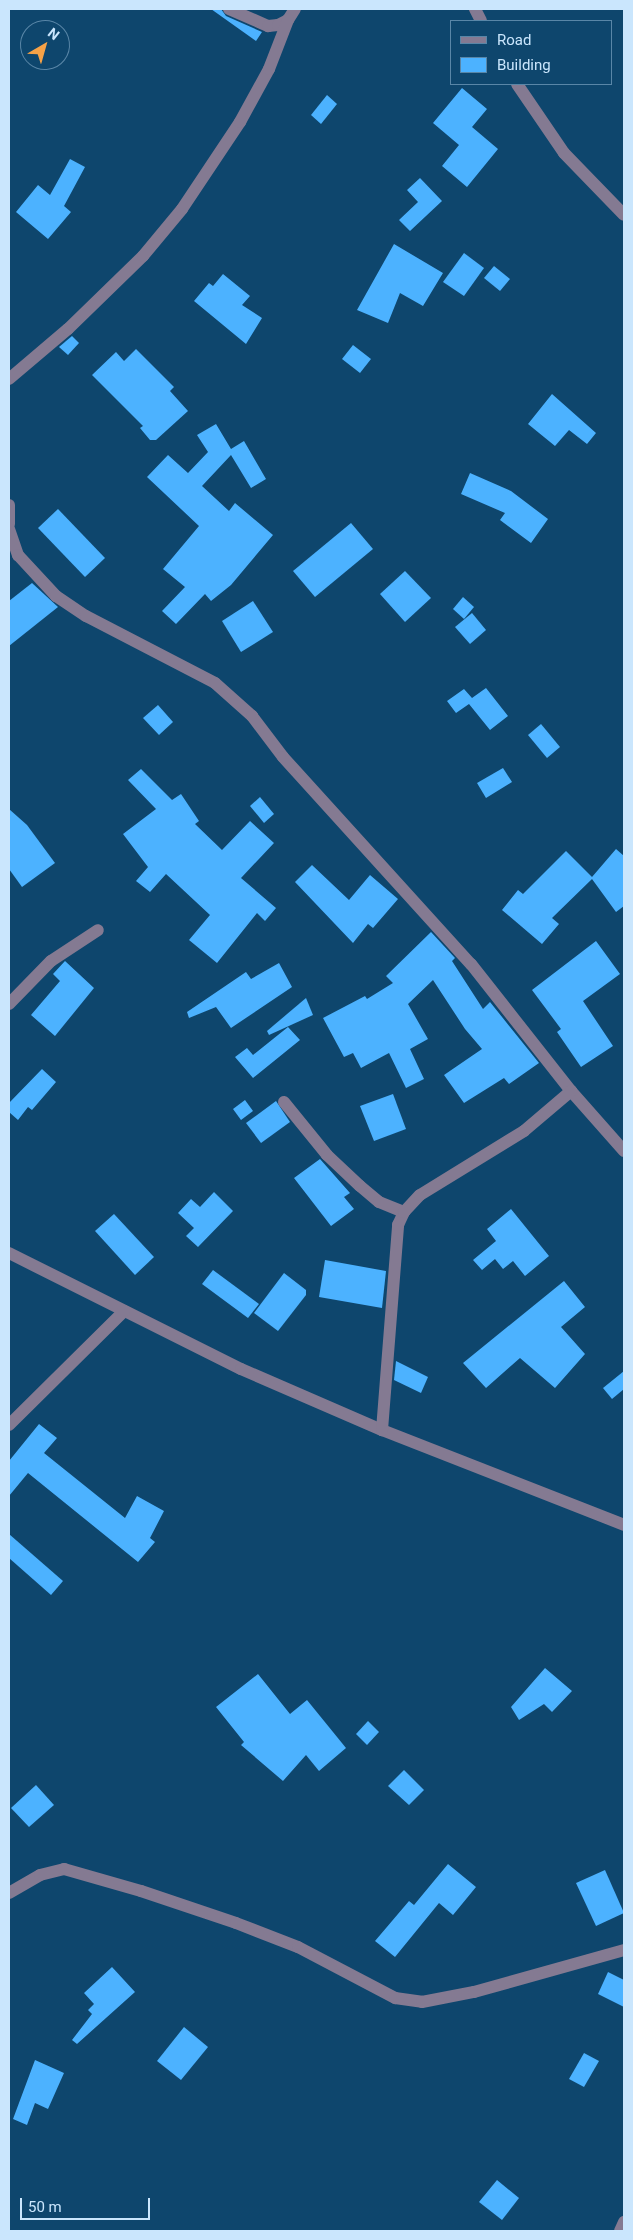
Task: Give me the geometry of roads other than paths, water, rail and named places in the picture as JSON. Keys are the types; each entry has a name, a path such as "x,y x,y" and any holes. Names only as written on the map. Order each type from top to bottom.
{"street":[{"path":"229,9 260,25 278,26 288,20"},
{"path":"9,379 68,329 136,262 182,209 240,122 269,69 288,20 295,9"},
{"path":"518,85 564,153 624,215"},
{"path":"9,505 9,524"},
{"path":"9,529 18,555 56,596 86,616 215,683 252,716 283,757 471,964 571,1091 624,1151"},
{"path":"9,1004 51,961 98,930"},
{"path":"382,1430 398,1225 404,1212 420,1195 524,1132 571,1091"},
{"path":"284,1102 327,1155 360,1186 378,1202 404,1212"},
{"path":"9,1253 241,1369 382,1430 624,1526"},
{"path":"9,1425 124,1311"},
{"path":"9,1893 40,1874 64,1869 236,1923 298,1947 395,1998 422,2002 474,1992 624,1950"},
{"path":"620,2231 624,2222"}]}
